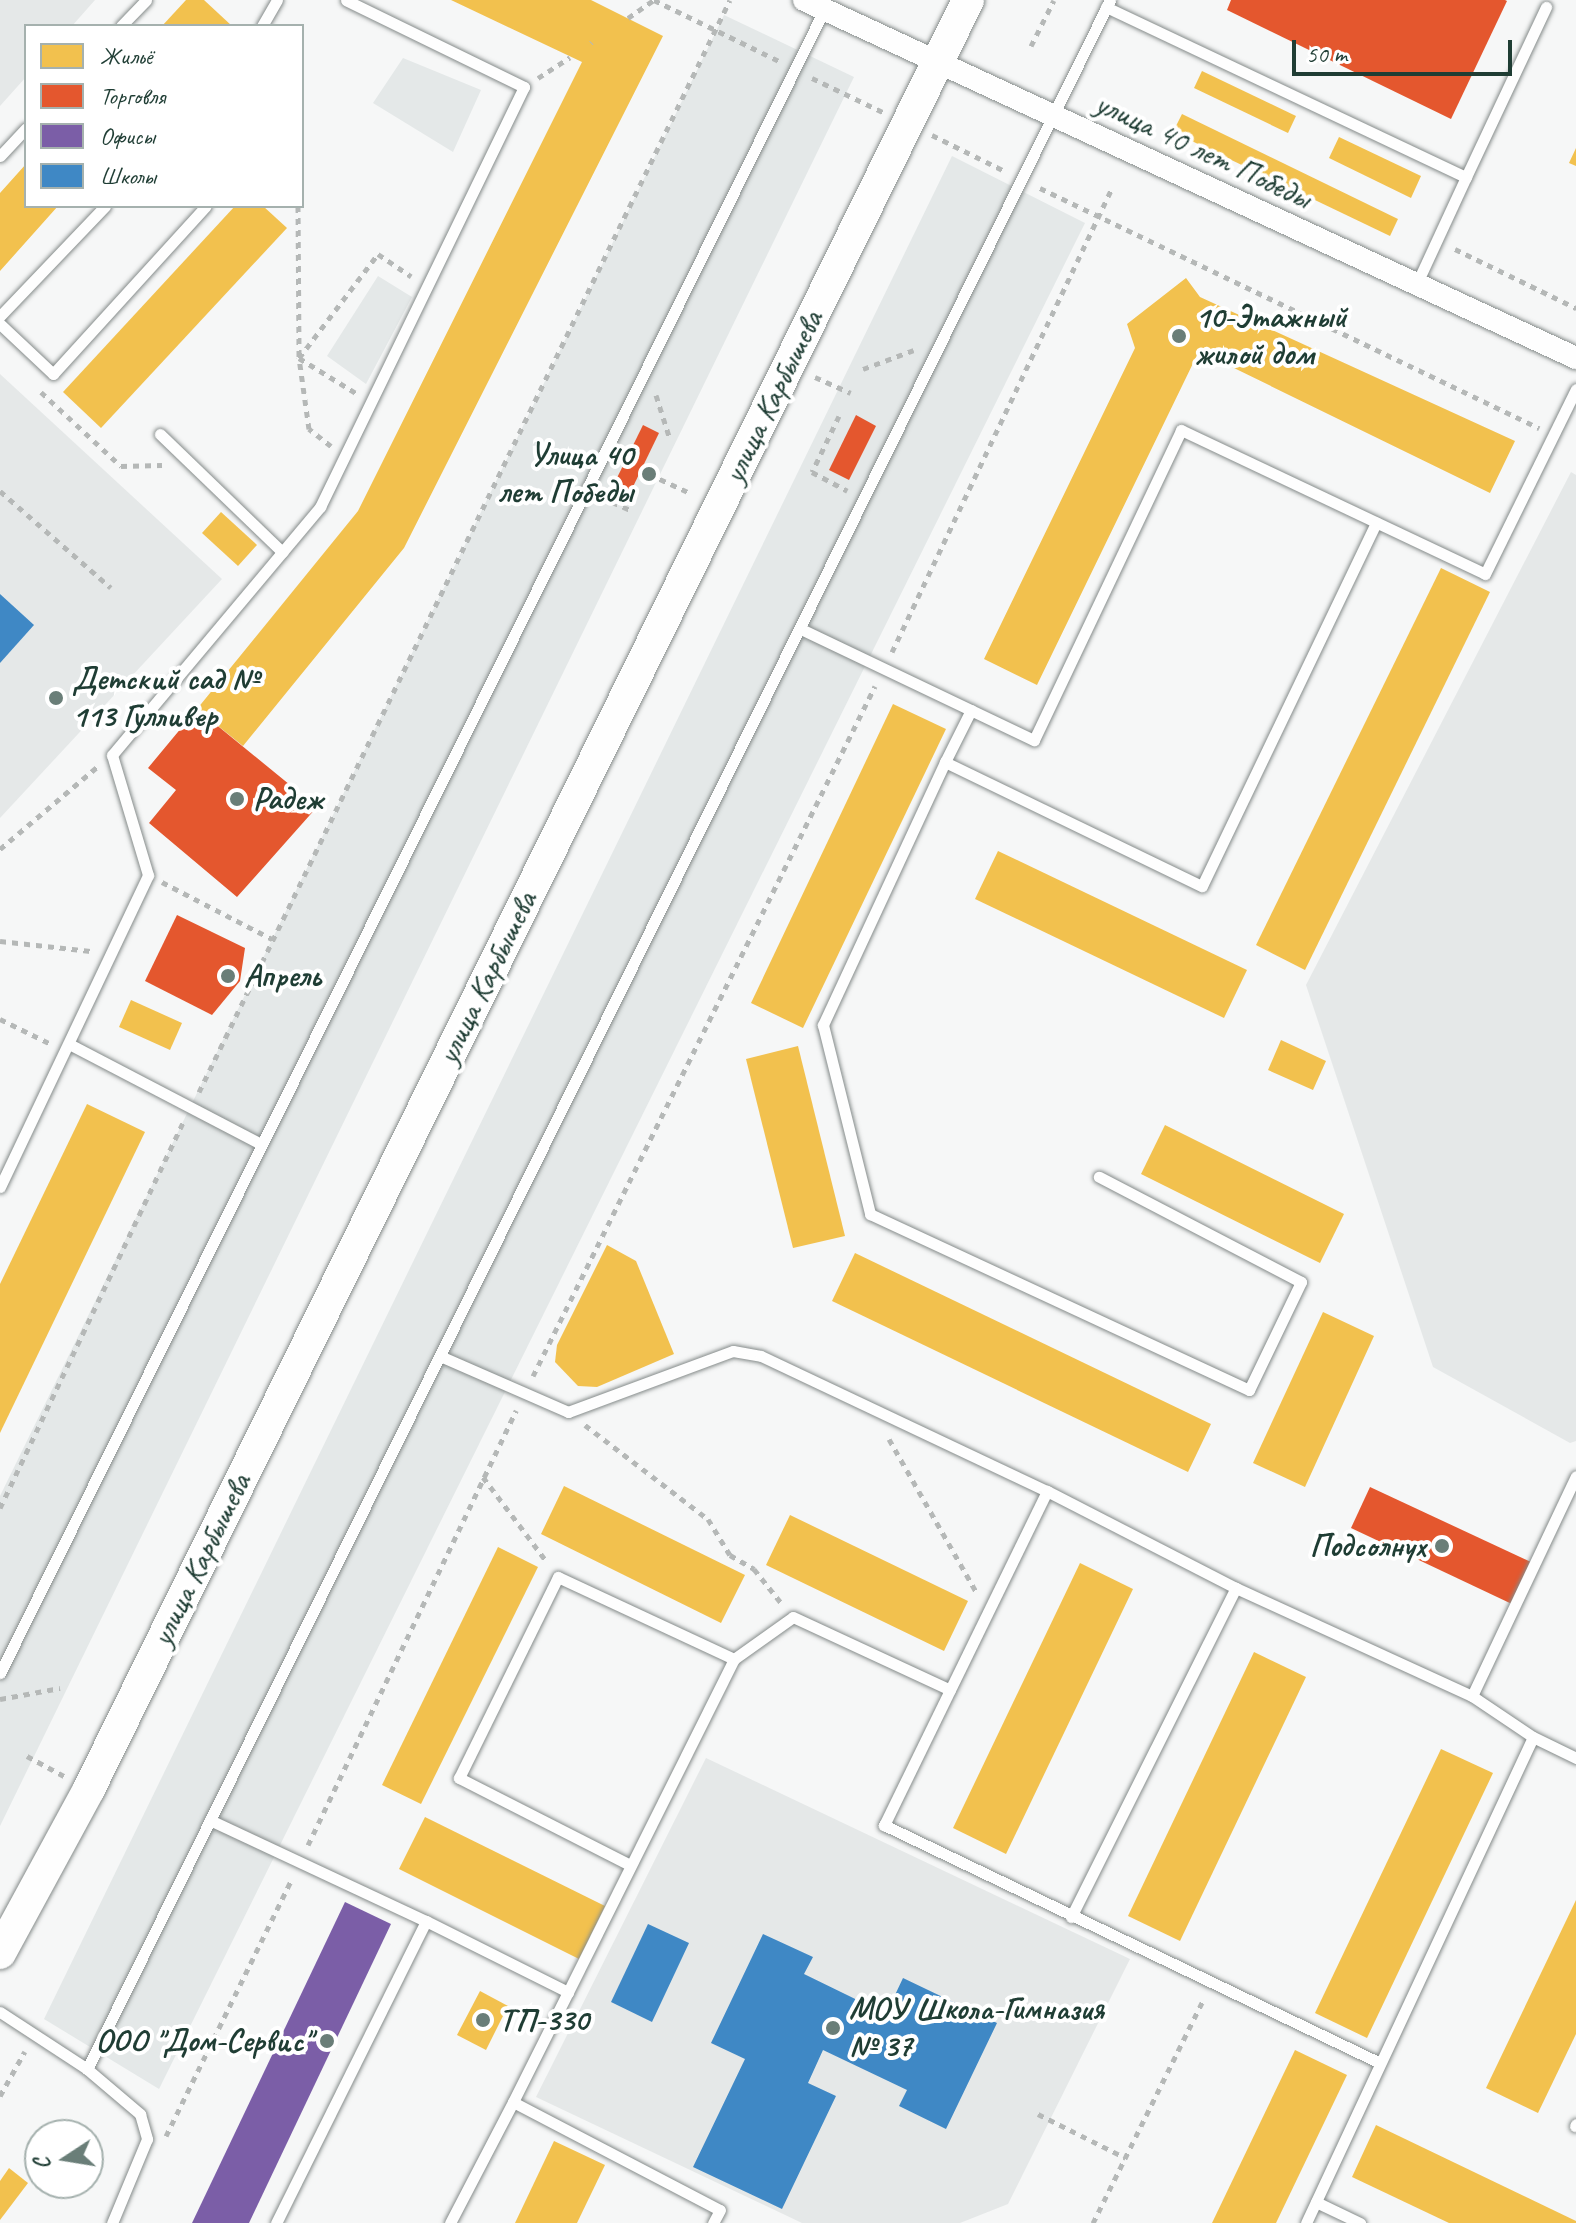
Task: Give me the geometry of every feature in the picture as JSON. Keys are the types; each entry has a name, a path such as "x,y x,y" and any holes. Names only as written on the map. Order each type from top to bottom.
{"street":[{"name":"улица Карбышева","path":"0,1953 89,1789 968,0"},
{"name":"улица 40 лет Победы","path":"814,5 1576,358"}],"lane":[{"path":"123,24 146,0"},
{"path":"263,24 277,0"},
{"path":"0,1187 148,875 112,755 320,507 524,87 346,0"},
{"path":"87,2069 803,630 862,499 1108,3 1466,177"},
{"path":"0,1673 794,70 814,5"},
{"path":"1416,285 1546,7"},
{"path":"0,156 24,130"},
{"path":"0,316 103,208"},
{"path":"0,324 53,374 204,208"},
{"path":"803,630 1034,740 1181,430 1485,574 1576,389"},
{"path":"160,434 282,552"},
{"path":"945,762 1202,886 1376,523"},
{"path":"971,710 823,1025 870,1214 1249,1390 1301,1282 1099,1177"},
{"path":"69,1044 190,1110 261,1144"},
{"path":"440,1356 568,1412 733,1351 761,1356 1047,1491 1236,1588 1472,1696 1533,1737 1576,1758"},
{"path":"1472,1696 1576,1476"},
{"path":"1047,1491 986,1608 884,1825 1210,1985 1380,2063"},
{"path":"630,1865 459,1778 558,1577 734,1659"},
{"path":"1071,1917 1236,1588"},
{"path":"450,2223 734,1659 793,1617 950,1690"},
{"path":"1306,2223 1533,1737"},
{"path":"210,1820 426,1921 568,1992"},
{"path":"276,2223 426,1921"},
{"path":"0,2012 87,2069 140,2114 147,2139 112,2223"},
{"path":"513,2102 720,2210 713,2223"},
{"path":"1316,2202 1360,2223"}],"path":[{"path":"628,18 654,0 717,28 794,70 1553,435"},
{"path":"0,1508 272,939 730,0"},
{"path":"1031,46 1054,0"},
{"path":"524,87 570,57"},
{"path":"164,2140 483,1477 884,667 1112,188"},
{"path":"298,208 299,358 309,429 344,457"},
{"path":"1437,240 1576,308"},
{"path":"299,358 378,254 426,286"},
{"path":"863,369 940,340"},
{"path":"299,358 370,401"},
{"path":"788,365 851,393"},
{"path":"647,367 669,436"},
{"path":"43,394 121,466 191,465"},
{"path":"839,416 812,472 862,499"},
{"path":"649,474 719,507"},
{"path":"586,489 630,510"},
{"path":"0,491 111,588"},
{"path":"0,849 112,755"},
{"path":"148,875 272,939"},
{"path":"0,941 110,954"},
{"path":"871,1406 986,1608"},
{"path":"568,1412 708,1519 730,1555 754,1569 793,1617"},
{"path":"483,1477 558,1577"},
{"path":"0,1699 60,1688"},
{"path":"27,1756 89,1789"},
{"path":"1093,2223 1210,1985"},
{"path":"0,2096 35,2035"},
{"path":"1038,2114 1126,2158"}],"shaded area":[{"path":"0,0 95,0 74,24 24,24 24,79 0,106"},
{"path":"724,15 854,77 0,1826 0,1496"},
{"path":"403,58 481,90 453,152 373,103"},
{"path":"952,156 1085,223 159,2089 44,2019"},
{"path":"378,276 412,297 366,384 327,356"},
{"name":"Детский сад № 113 Гулливер","path":"0,374 222,579 0,818"},
{"path":"1571,472 1576,475 1576,1441 1570,1443 1433,1367 1306,985"},
{"name":"МОУ Школа-Гимназия № 37","path":"706,1758 1130,1959 1008,2204 960,2223 802,2223 536,2097"}],"building: Жильё":[{"path":"186,0 204,0 230,24 164,24"},
{"path":"451,0 591,0 663,36 404,548 243,746 197,709 358,511 582,62"},
{"path":"1202,71 1296,116 1288,133 1194,88"},
{"path":"1182,114 1398,219 1390,236 1173,132"},
{"path":"1339,137 1421,176 1411,198 1329,158"},
{"path":"1576,148 1576,166 1569,163"},
{"path":"24,166 24,208 56,208 0,271 0,193"},
{"path":"233,208 265,208 287,228 101,428 63,392"},
{"path":"1186,278 1200,297 1515,441 1490,493 1199,351 1037,685 984,659 1135,348 1127,324"},
{"path":"221,512 257,545 238,566 202,533"},
{"path":"1441,568 1490,592 1305,970 1256,945"},
{"path":"893,704 946,729 803,1028 751,1003"},
{"path":"998,851 1247,970 1224,1018 975,899"},
{"path":"131,1000 182,1023 170,1050 119,1027"},
{"path":"1281,1040 1326,1061 1313,1090 1268,1070"},
{"path":"798,1046 845,1236 793,1248 746,1059"},
{"path":"87,1104 145,1132 0,1433 0,1284"},
{"path":"1165,1125 1344,1214 1320,1263 1141,1174"},
{"path":"607,1245 636,1261 674,1354 597,1387 578,1386 555,1362 557,1345"},
{"path":"855,1253 1211,1424 1188,1472 832,1301"},
{"path":"1323,1312 1374,1336 1305,1487 1253,1463"},
{"path":"564,1486 745,1575 721,1623 541,1534"},
{"path":"790,1515 968,1601 944,1651 766,1565"},
{"path":"498,1547 538,1567 421,1804 382,1785"},
{"path":"1080,1563 1133,1589 1006,1854 953,1828"},
{"path":"1254,1652 1306,1677 1180,1941 1128,1916"},
{"path":"1441,1749 1493,1773 1367,2038 1315,2013"},
{"path":"425,1817 605,1906 579,1959 399,1869"},
{"path":"1576,1900 1576,2034 1538,2113 1486,2088"},
{"name":"ТП-330","path":"480,1991 508,2006 486,2050 457,2035"},
{"path":"1295,2050 1347,2075 1276,2223 1212,2223"},
{"path":"1376,2125 1576,2223 1449,2223 1352,2177"},
{"path":"554,2141 605,2165 577,2223 515,2223"},
{"path":"9,2168 24,2180 24,2188 0,2220 0,2181"}],"building: Торговля":[{"path":"1231,0 1507,1 1451,119 1227,10"},
{"path":"856,415 876,426 849,480 829,470"},
{"path":"643,425 659,433 628,497 612,488"},
{"name":"Радеж","path":"197,709 317,807 237,897 149,823 176,790 148,768"},
{"path":"177,915 245,948 240,981 212,1015 145,981"},
{"name":"Подсолнух","path":"1370,1487 1533,1563 1514,1605 1351,1528"}],"building: Офисы":[{"path":"345,1902 391,1924 249,2223 192,2223"}],"building: Школы":[{"path":"0,594 34,625 0,663"},
{"path":"648,1924 689,1943 652,2022 611,2002"},
{"path":"763,1934 813,1957 804,1974 886,2014 903,1978 997,2023 946,2129 899,2106 907,2090 823,2050 808,2083 836,2096 782,2209 693,2167 745,2059 711,2043"}],"place":[{"name":"10-Этажный жилой дом","path":"1179,336"},
{"name":"Улица 40 лет Победы","path":"649,474"},
{"name":"Детский сад № 113 Гулливер","path":"56,698"},
{"name":"Радеж","path":"237,799"},
{"name":"Апрель","path":"228,976"},
{"name":"Подсолнух","path":"1442,1546"},
{"name":"ТП-330","path":"483,2020"},
{"name":"МОУ Школа-Гимназия № 37","path":"833,2028"},
{"name":"ООО \"Дом-Сервис\"","path":"327,2041"}]}
